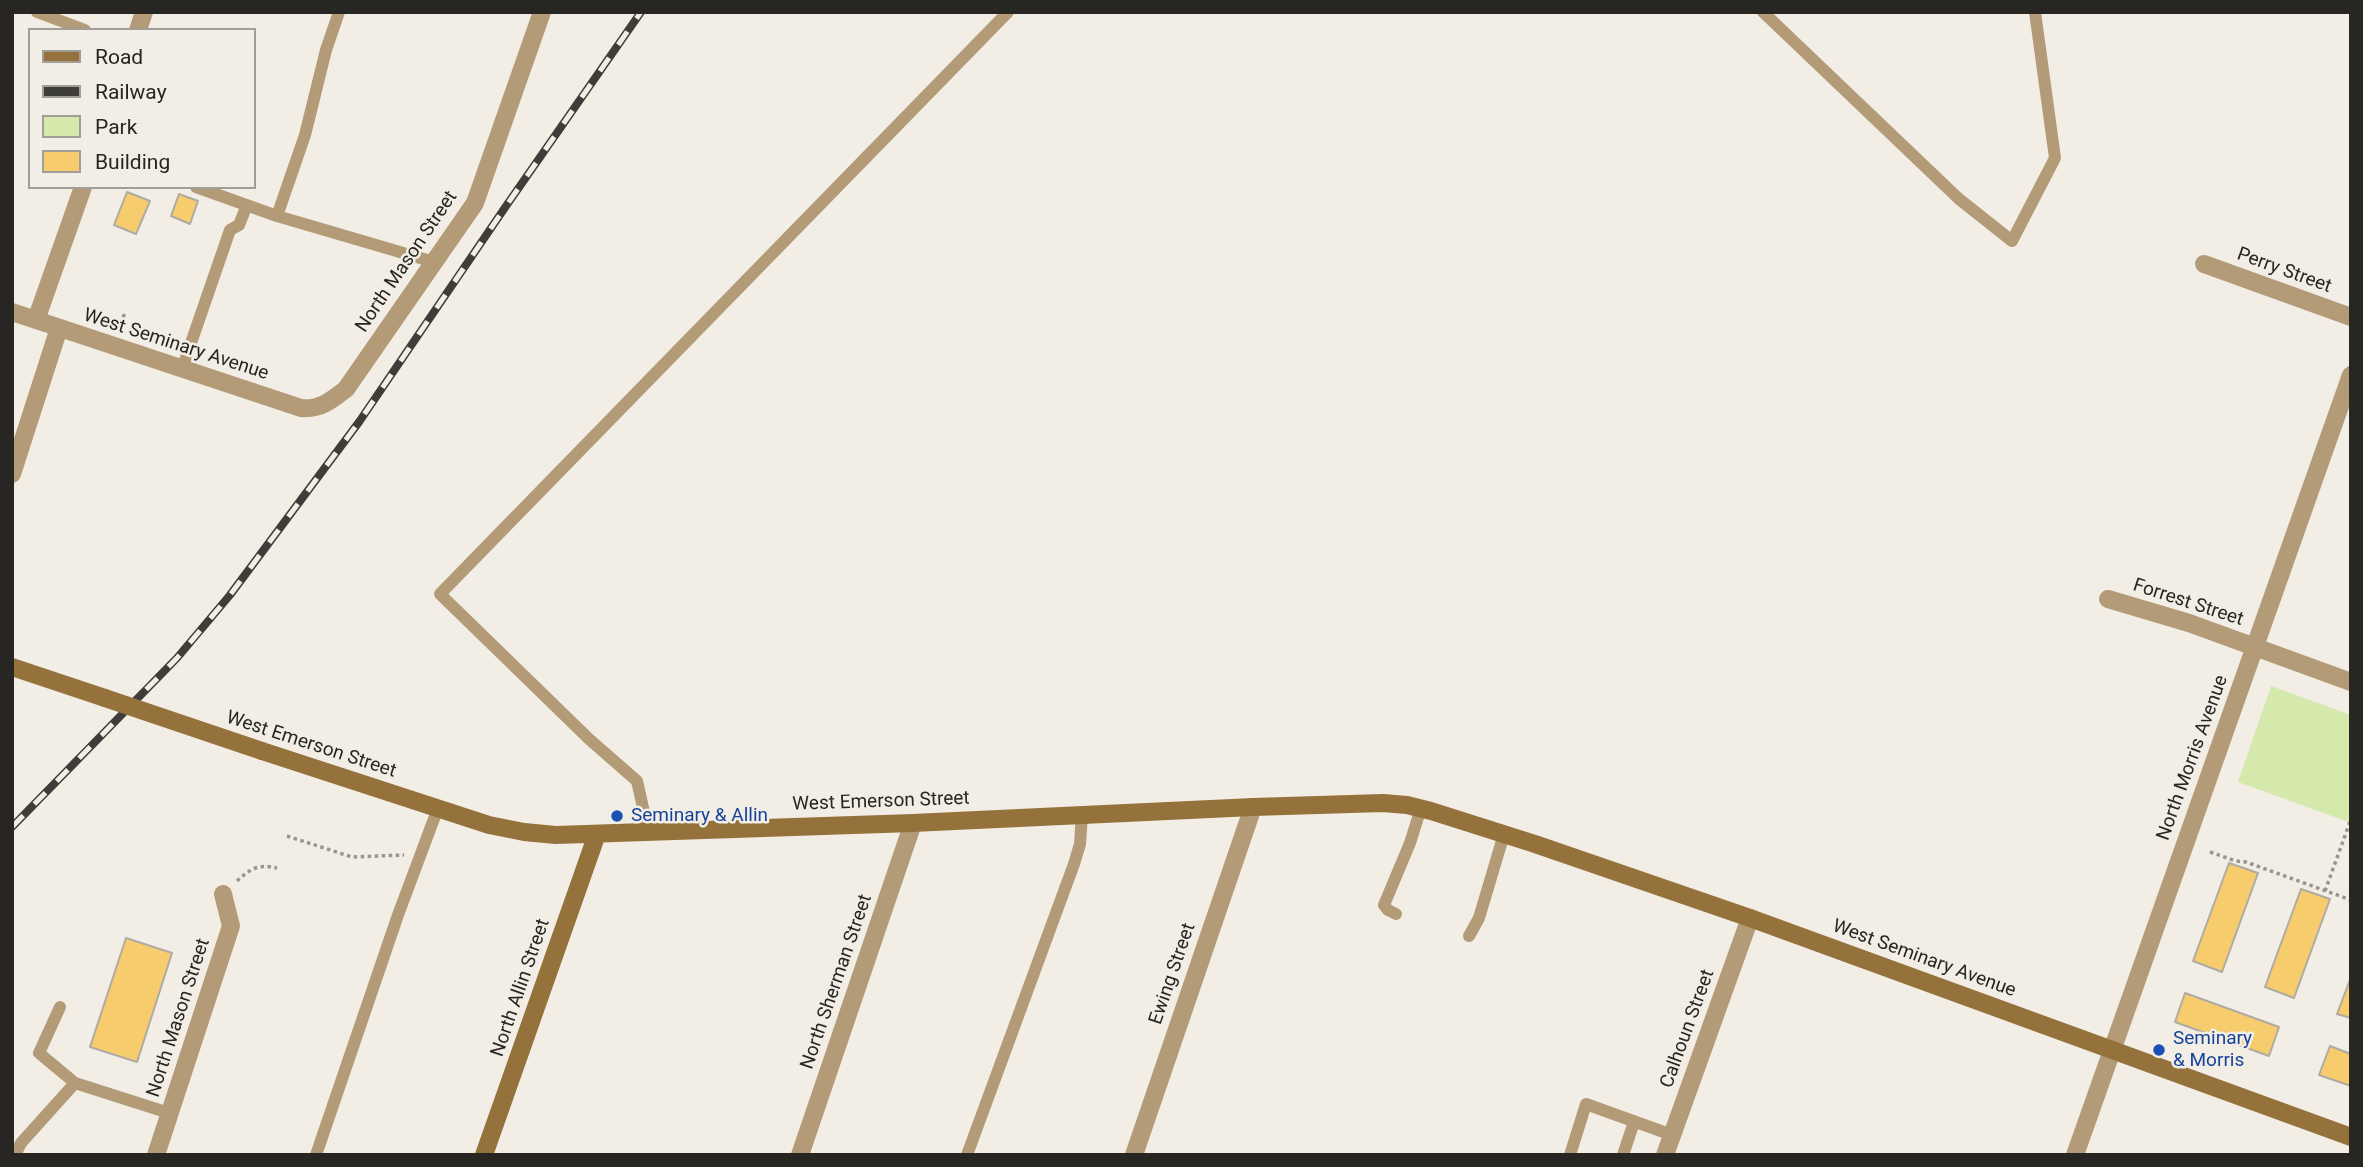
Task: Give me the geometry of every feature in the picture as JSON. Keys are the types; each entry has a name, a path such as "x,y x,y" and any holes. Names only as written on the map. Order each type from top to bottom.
{"street":[{"name":"North Mason Street","path":"328,403 346,389 475,203 542,12"},
{"path":"36,320 82,189"},
{"name":"Perry Street","path":"2204,264 2351,317"},
{"name":"West Seminary Avenue","path":"12,312 301,408 312,409 328,403"},
{"path":"12,474 59,328"},
{"name":"North Morris Avenue","path":"2075,1155 2351,375"},
{"name":"Forrest Street","path":"2108,599 2189,623 2351,682"},
{"name":"West Emerson Street","path":"12,667 489,825 524,832 555,835 597,834 1383,803 1421,808 1480,827"},
{"name":"Ewing Street","path":"1134,1155 1253,807"},
{"name":"North Sherman Street","path":"800,1155 914,823"},
{"name":"West Seminary Avenue","path":"1480,827 1750,918 2351,1137"},
{"name":"North Allin Street","path":"484,1155 597,834"},
{"name":"North Mason Street","path":"156,1155 231,926 223,894"},
{"name":"Calhoun Street","path":"1665,1155 1750,918"}],"lane":[{"path":"37,12 80,28"},
{"path":"277,216 304,135 326,50 339,12"},
{"path":"643,832 644,812 637,781 589,739 440,594 1008,12"},
{"path":"1763,12 1959,200 2012,241 2055,158 2035,12"},
{"path":"202,189 277,216 434,262"},
{"path":"182,369 230,230 239,225 247,205"},
{"path":"316,1155 398,915 438,808"},
{"path":"1396,914 1384,905 1410,843 1421,808"},
{"path":"967,1155 1074,864 1080,844 1082,814"},
{"path":"1469,936 1479,918 1504,834"},
{"path":"60,1007 39,1053 75,1083 169,1113"},
{"path":"15,1155 21,1143 75,1083"},
{"path":"1570,1155 1586,1104 1672,1135"},
{"path":"1623,1155 1634,1122"}],"path":[{"path":"121,324 125,312"},
{"path":"2325,891 2351,819"},
{"path":"287,836 352,858 414,855"},
{"path":"2210,852 2351,900"},
{"path":"223,894 249,870 261,864 277,868"}],"green space":[{"path":"2271,686 2351,715 2351,823 2238,782"}],"building":[{"path":"127,192 150,201 136,234 114,225"},
{"path":"179,194 198,201 190,224 171,216"},
{"path":"2229,863 2258,873 2222,972 2193,961"},
{"path":"2301,889 2330,899 2294,998 2265,987"},
{"path":"126,938 172,953 137,1062 90,1047"},
{"path":"2351,977 2351,1018 2337,1014"},
{"path":"2185,993 2279,1027 2269,1056 2175,1022"},
{"path":"2330,1046 2351,1054 2351,1086 2319,1075"}],"railway":[{"path":"12,827 177,658 230,595 359,422 641,12"}],"place":[{"name":"Seminary & Allin","path":"617,816"},
{"name":"Seminary & Morris","path":"2159,1050"}]}
